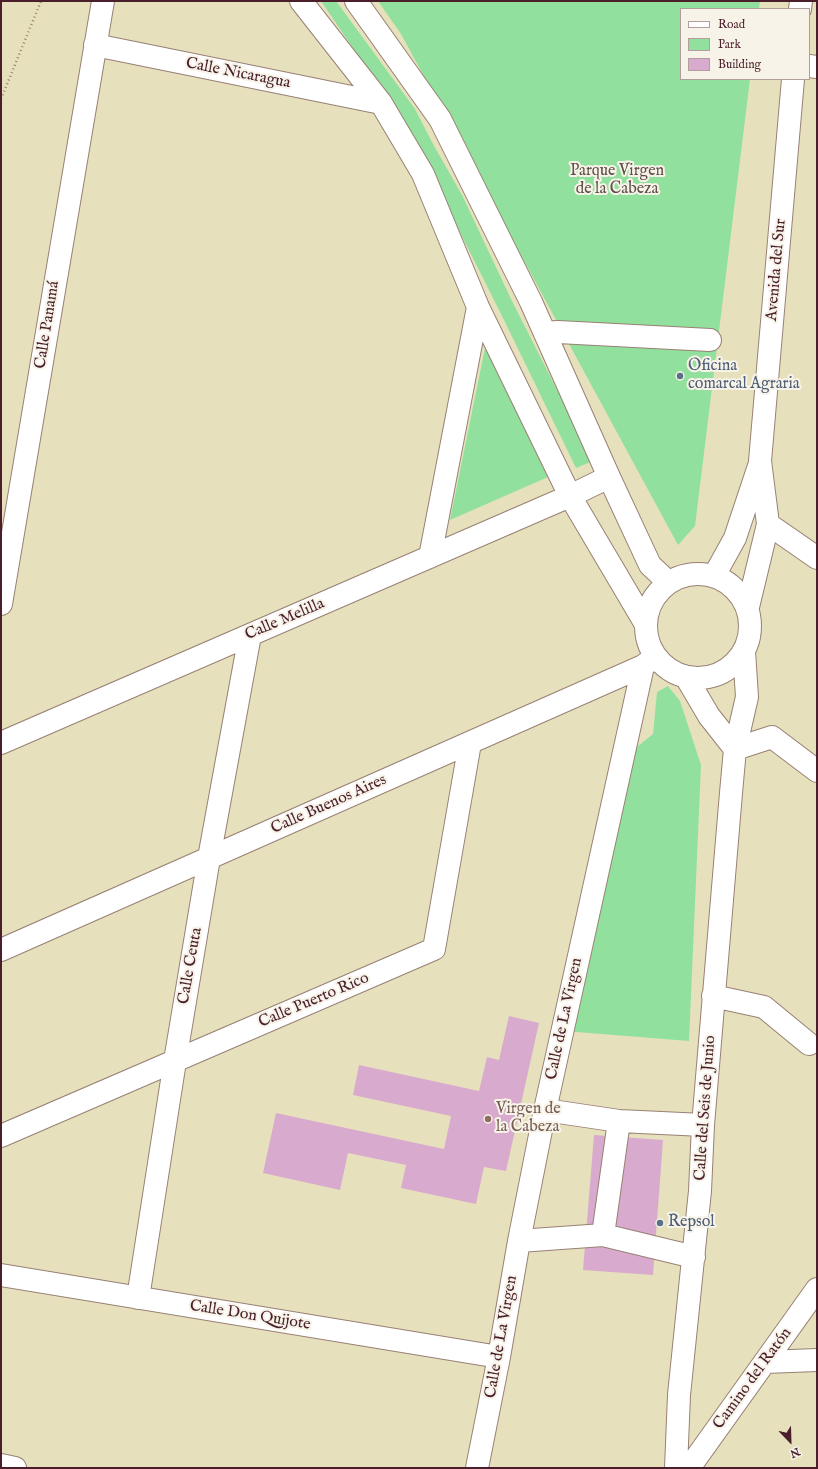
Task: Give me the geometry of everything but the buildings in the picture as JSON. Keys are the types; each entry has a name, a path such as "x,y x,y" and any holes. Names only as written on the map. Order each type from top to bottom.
{"street":[{"name":"Calle Panamá","path":"1,604 103,1"},
{"path":"301,1 381,103 423,174 478,307 570,496 645,623"},
{"path":"356,1 440,120 545,333 650,565 668,582"},
{"name":"Calle Nicaragua","path":"95,45 381,103"},
{"name":"Avenida del Sur","path":"748,607 768,524 760,461 793,80"},
{"path":"430,557 478,307"},
{"path":"545,333 558,332 710,340"},
{"name":"Avenida del Sur","path":"714,576 735,538 760,461"},
{"name":"Calle Melilla","path":"1,744 570,496 609,477"},
{"path":"768,524 817,558"},
{"path":"698,573 714,576 728,582 740,593 748,607 751,622 750,637 744,651 734,665 720,674 703,678 686,677 674,673 664,666 649,661 645,623 649,607 657,593 668,582 683,575 698,573"},
{"name":"Calle Ceuta","path":"138,1298 175,1061 209,858 250,635"},
{"name":"Calle del Seis de Junio","path":"676,1468 679,1395 700,1191 703,1125 713,996 735,749 747,697 744,651"},
{"name":"Calle Buenos Aires","path":"1,950 470,743 649,661"},
{"name":"Calle de La Virgen","path":"476,1468 499,1357 519,1241 545,1110 649,661"},
{"path":"686,677 709,716 735,749 772,737 817,771"},
{"name":"Calle Puerto Rico","path":"1,1136 434,950 470,743"},
{"path":"713,996 764,1007 809,1044"},
{"path":"545,1110 619,1121 703,1125"},
{"path":"603,1235 619,1121"},
{"path":"519,1241 603,1235 694,1257"},
{"name":"Calle Don Quijote","path":"1,1275 499,1357"},
{"name":"Camino del Ratón","path":"689,1468 817,1289"},
{"path":"765,1362 817,1360"},
{"path":"1,1465 15,1468"}],"path":[{"path":"1,99 41,1"}],"green space":[{"path":"321,1 336,1 415,109 462,195 511,299 593,461 576,468 504,320 409,131"},
{"name":"Parque Virgen de la Cabeza","path":"378,1 760,1 759,8 680,8 680,80 750,80 695,526 678,545 401,34"},
{"path":"486,343 548,477 450,520"},
{"path":"668,686 680,701 701,765 689,1041 564,1031 633,750 653,734 657,692"}],"place":[{"name":"Oficina comarcal Agraria","path":"680,376"},
{"name":"Virgen de la Cabeza","path":"488,1119"},
{"name":"Repsol","path":"660,1223"}]}
